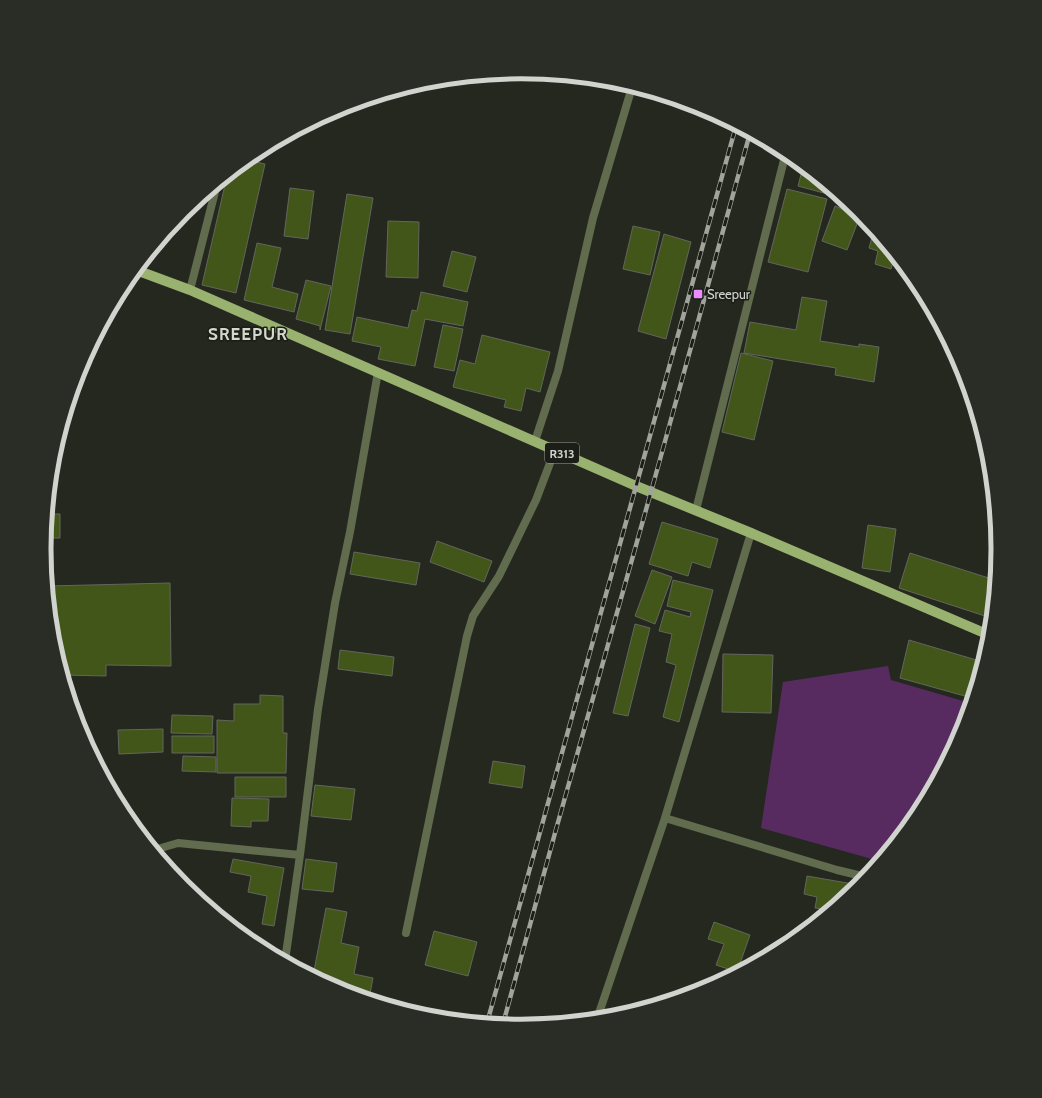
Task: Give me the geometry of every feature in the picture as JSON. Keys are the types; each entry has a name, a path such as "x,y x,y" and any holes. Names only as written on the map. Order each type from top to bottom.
{"main road":[{"name":"R313","path":"141,272 190,290 555,450 983,632"}],"street":[{"path":"535,441 558,371 593,218 630,92"},
{"path":"696,510 784,160"},
{"path":"190,290 215,193"},
{"path":"286,956 321,686 378,372"},
{"path":"406,933 473,616 499,576 536,500 555,450"},
{"path":"599,1012 664,818 751,533"},
{"path":"664,818 837,870 859,875"},
{"path":"159,848 178,843 300,855"}],"shaded area":[{"path":"888,666 891,680 965,702 943,757 928,784 894,835 874,859 761,828 783,682"}],"building":[{"path":"255,162 265,164 236,293 202,285 225,184"},
{"path":"802,172 829,195 798,186"},
{"path":"290,188 314,191 308,239 284,236"},
{"path":"787,189 827,199 808,272 768,262"},
{"path":"347,194 373,198 350,334 325,330"},
{"path":"835,206 846,210 858,222 847,250 822,241"},
{"path":"388,221 419,222 418,278 386,277"},
{"path":"633,226 660,232 650,275 623,269"},
{"path":"664,234 691,242 666,339 638,331"},
{"path":"872,237 893,262 891,269 875,264 878,251 869,248"},
{"path":"257,243 281,248 272,287 298,294 294,312 244,300"},
{"path":"452,251 476,257 467,292 443,286"},
{"path":"306,280 331,286 320,330 320,326 296,319"},
{"path":"421,292 468,302 463,326 425,319 415,366 378,359 381,347 352,341 357,317 408,328 412,310 417,311"},
{"path":"802,297 827,301 820,341 859,347 859,344 879,347 874,382 835,375 836,368 744,353 750,322 796,330"},
{"path":"443,325 463,329 454,371 434,367"},
{"path":"482,335 550,352 540,392 526,388 521,411 504,407 506,400 453,387 460,360 475,364"},
{"path":"741,353 773,361 754,440 722,432"},
{"path":"52,514 60,514 60,538 51,538"},
{"path":"662,522 718,539 710,568 692,562 688,576 649,564"},
{"path":"868,525 896,529 890,572 862,568"},
{"path":"437,541 492,561 484,582 430,562"},
{"path":"354,552 420,563 416,585 350,574"},
{"path":"910,553 990,578 986,616 899,588"},
{"path":"652,570 672,577 655,624 635,616"},
{"path":"673,580 713,590 679,722 663,717 676,665 666,662 672,634 659,631 665,610 690,617 691,612 667,606"},
{"path":"170,583 171,666 106,665 106,676 68,675 60,641 53,586"},
{"path":"635,624 650,628 628,716 613,713"},
{"path":"909,640 977,660 967,697 900,678"},
{"path":"340,650 394,657 392,676 338,669"},
{"path":"723,654 773,655 771,713 722,712"},
{"path":"260,695 283,696 283,733 287,733 286,773 217,773 217,720 234,721 234,704 260,704"},
{"path":"172,715 213,716 212,734 171,733"},
{"path":"163,729 163,752 119,754 118,730"},
{"path":"172,736 214,736 214,753 172,753"},
{"path":"183,756 216,757 216,772 182,771"},
{"path":"493,761 525,766 522,788 489,783"},
{"path":"235,777 286,777 286,797 235,797"},
{"path":"315,785 355,789 351,820 311,816"},
{"path":"232,798 269,799 268,821 251,821 251,827 231,826"},
{"path":"233,859 284,868 274,926 262,924 267,896 248,892 251,876 230,872"},
{"path":"306,859 337,863 333,892 302,889"},
{"path":"807,876 850,884 823,909 815,908 817,897 804,894"},
{"path":"326,908 347,912 341,943 359,947 354,974 373,978 370,994 314,971"},
{"path":"714,922 750,935 739,965 731,970 716,965 724,944 708,939"},
{"path":"434,931 477,942 468,976 425,965"}],"railway":[{"path":"488,1018 735,130"},
{"path":"505,1018 749,138"}],"place":[{"name":"Sreepur","path":"698,294"}],"district":[{"name":"SREEPUR","path":"248,334"}]}
